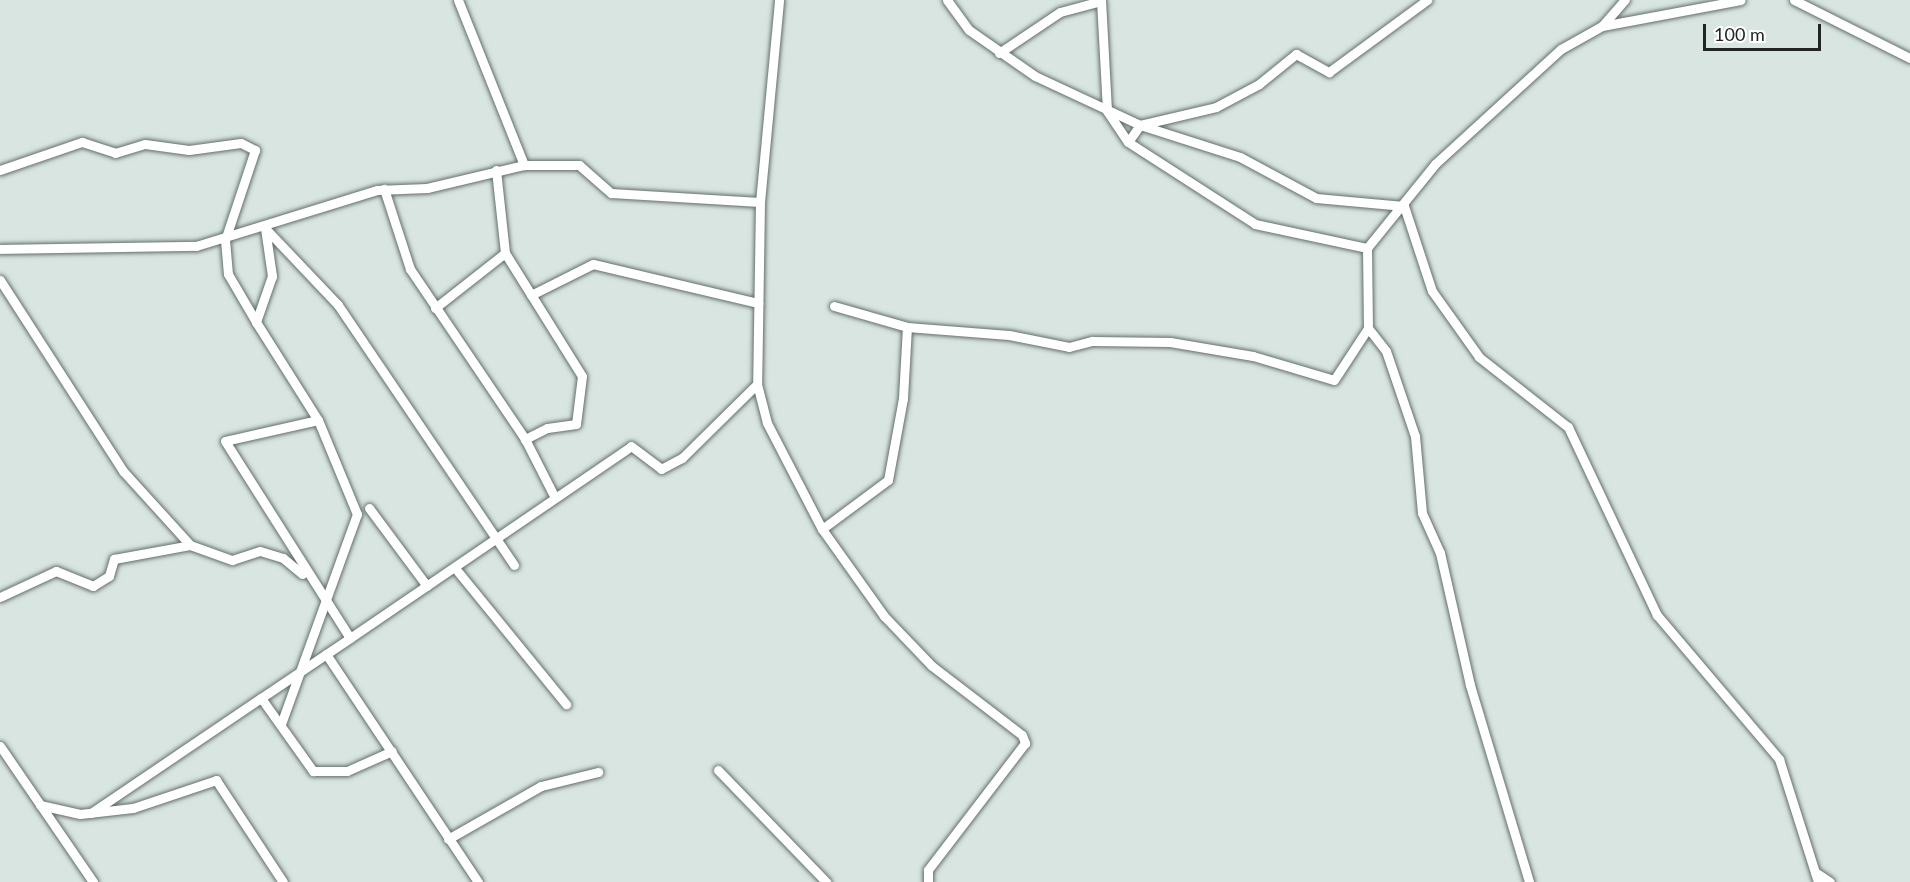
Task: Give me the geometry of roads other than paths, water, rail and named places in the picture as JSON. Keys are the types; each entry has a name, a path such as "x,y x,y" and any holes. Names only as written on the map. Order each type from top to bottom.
{"street":[{"path":"458,0 524,165"},
{"path":"779,0 760,202 757,384 767,423 822,529 884,616 932,666 1022,735 1019,754 928,870 928,882"},
{"path":"947,0 969,30 999,53 1107,111 1140,125 1240,157 1317,198 1404,206"},
{"path":"999,53 1060,12 1101,0 1107,111 1128,142 1255,224 1367,248"},
{"path":"1128,142 1140,125 1216,107 1259,84 1296,54 1329,72 1427,0"},
{"path":"1602,27 1625,0"},
{"path":"834,306 907,327 1009,335 1069,347 1092,341 1170,342 1253,356 1334,380 1368,328 1367,248 1404,206 1435,164 1560,49 1602,27 1741,0"},
{"path":"1794,0 1910,58"},
{"path":"0,170 82,142 115,153 145,144 189,150 241,143 255,150 225,240 228,274 318,420 357,514 281,724"},
{"path":"0,249 196,246 265,228 384,189 427,188 524,165 579,165 610,193 760,202"},
{"path":"496,170 505,254 582,376 576,424 547,428 525,439"},
{"path":"384,189 404,256 435,308 525,439 555,498"},
{"path":"1404,206 1432,291 1479,357 1568,427 1657,615 1779,759 1818,882"},
{"path":"256,322 272,276 265,228"},
{"path":"265,228 338,305 492,539 514,565"},
{"path":"435,308 505,254"},
{"path":"531,295 593,264 758,303"},
{"path":"0,280 123,471 190,545 232,560 260,551 283,558 311,581"},
{"path":"822,529 888,480 903,398 907,327"},
{"path":"1368,328 1386,351 1415,436 1422,513 1440,553 1470,686 1529,882"},
{"path":"91,813 455,568 492,539 631,446 661,469 682,458 757,384"},
{"path":"318,420 225,441 311,581 350,638"},
{"path":"369,508 427,586"},
{"path":"0,597 56,571 93,586 109,576 114,558 190,545"},
{"path":"455,568 566,704"},
{"path":"326,654 478,882"},
{"path":"261,698 313,771 347,771 392,751"},
{"path":"0,746 93,882"},
{"path":"717,770 826,882"},
{"path":"448,839 541,786 598,772"},
{"path":"40,806 91,813 133,808 216,780 283,882"},
{"path":"1815,872 1830,882"}]}
